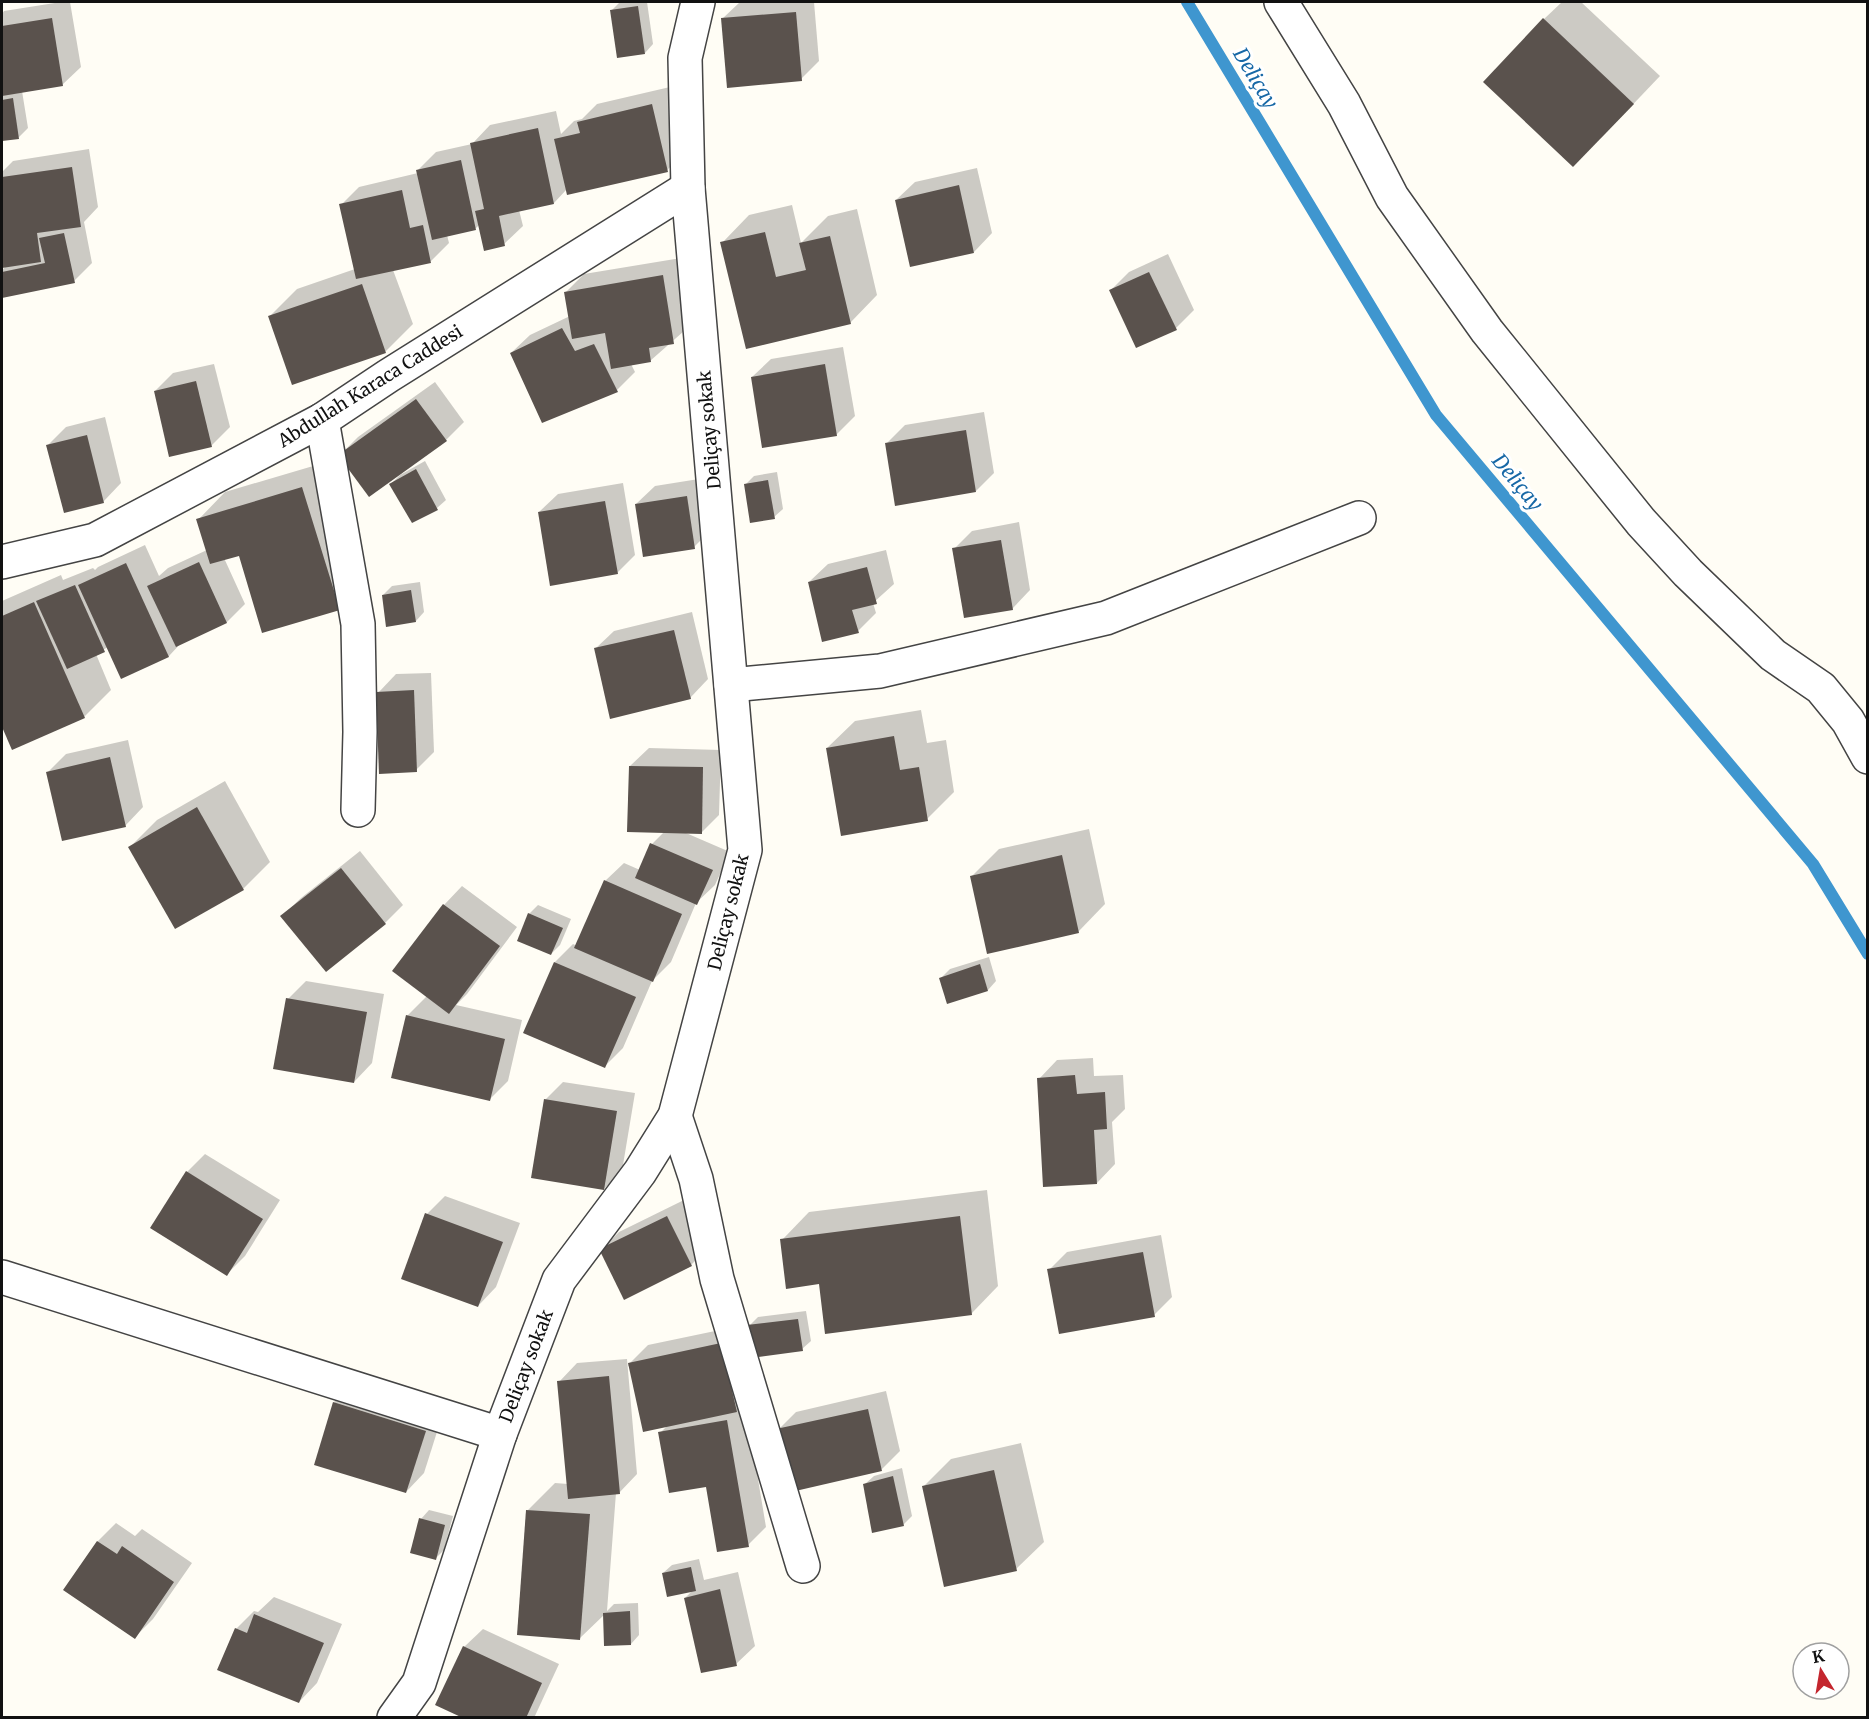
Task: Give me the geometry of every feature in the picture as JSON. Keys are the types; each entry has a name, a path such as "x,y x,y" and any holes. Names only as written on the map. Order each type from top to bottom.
{"street":[{"name":"Deliçay sokak","path":"394,1718 419,1683 500,1434 559,1280 640,1172 675,1116 745,850 688,188 684,58 698,2"},
{"path":"1281,2 1344,104 1392,197 1487,331 1641,522 1688,573 1773,655 1821,688 1848,721 1868,757"},
{"name":"Abdullah Karaca Caddesi","path":"2,562 95,540 322,420 388,376 688,188"},
{"path":"322,420 358,624 360,732 358,810"},
{"path":"731,685 880,671 1106,618 1359,518"},
{"path":"675,1116 696,1179 717,1279 803,1566"},
{"path":"2,1277 500,1434"}],"building":[{"path":"638,6 645,54 617,58 610,10"},
{"path":"796,12 802,81 727,88 721,18"},
{"path":"52,18 63,86 2,96 2,26"},
{"path":"1543,18 1634,104 1573,167 1483,82"},
{"path":"13,98 19,139 2,141 2,100"},
{"path":"652,104 668,172 567,195 554,139 580,133 577,122"},
{"path":"538,128 554,204 499,216 505,246 484,251 475,211 484,209 470,143"},
{"path":"461,160 476,230 432,240 416,170"},
{"path":"72,167 81,227 37,233 41,262 2,268 2,177"},
{"path":"959,185 974,253 910,267 895,200"},
{"path":"402,190 410,228 423,225 431,263 356,279 339,204"},
{"path":"765,232 776,277 806,270 799,243 830,236 851,324 746,349 720,242"},
{"path":"64,233 75,283 2,298 2,272 45,263 39,238"},
{"path":"1149,272 1177,330 1136,348 1109,290"},
{"path":"663,275 674,344 649,348 651,362 611,369 605,333 572,339 564,292"},
{"path":"362,284 386,353 292,385 268,316"},
{"path":"562,328 575,351 594,344 618,392 542,423 510,353"},
{"path":"825,364 837,436 762,448 751,377"},
{"path":"196,381 212,447 169,457 154,391"},
{"path":"416,399 447,441 369,497 338,455"},
{"path":"966,430 976,492 895,506 885,443"},
{"path":"87,435 104,503 64,513 46,445"},
{"path":"416,469 438,510 412,523 389,484"},
{"path":"768,480 775,519 750,523 744,484"},
{"path":"302,487 340,610 262,633 239,556 210,564 196,519"},
{"path":"687,496 695,549 643,557 635,504"},
{"path":"605,501 618,574 550,586 538,512"},
{"path":"1001,540 1013,610 964,618 952,548"},
{"path":"199,562 227,623 176,647 147,586"},
{"path":"126,563 169,657 121,679 78,585"},
{"path":"867,567 877,604 852,610 859,633 822,642 808,582"},
{"path":"75,585 105,652 67,669 36,601"},
{"path":"411,590 416,622 386,627 382,595"},
{"path":"34,602 85,718 12,750 2,727 2,616"},
{"path":"674,630 691,699 610,719 594,648"},
{"path":"414,690 417,772 379,774 376,692"},
{"path":"894,736 900,770 919,767 928,821 841,836 826,748"},
{"path":"110,757 126,827 62,841 46,772"},
{"path":"629,766 703,767 702,834 627,832"},
{"path":"197,807 244,890 175,929 128,847"},
{"path":"650,843 713,870 697,905 635,878"},
{"path":"1062,855 1079,933 987,954 970,876"},
{"path":"341,868 386,924 326,972 280,916"},
{"path":"604,880 682,914 653,982 574,948"},
{"path":"443,904 500,946 449,1014 392,971"},
{"path":"528,913 563,928 551,955 517,941"},
{"path":"554,962 636,997 605,1068 523,1033"},
{"path":"980,964 988,991 947,1004 939,978"},
{"path":"286,998 367,1012 354,1083 273,1069"},
{"path":"406,1015 505,1039 490,1101 391,1078"},
{"path":"1075,1075 1077,1094 1105,1092 1107,1129 1094,1130 1097,1184 1043,1187 1037,1078"},
{"path":"544,1099 617,1111 604,1190 531,1178"},
{"path":"186,1171 263,1219 227,1276 150,1228"},
{"path":"425,1213 503,1242 478,1307 401,1279"},
{"path":"667,1216 692,1266 624,1300 599,1249"},
{"path":"960,1216 972,1315 825,1334 819,1284 786,1289 780,1239"},
{"path":"1143,1252 1155,1317 1059,1334 1047,1269"},
{"path":"798,1319 803,1351 751,1358 747,1325"},
{"path":"721,1343 737,1412 643,1432 628,1363"},
{"path":"609,1376 620,1494 568,1499 557,1381"},
{"path":"333,1402 426,1431 406,1493 314,1465"},
{"path":"868,1409 882,1471 791,1492 776,1429"},
{"path":"727,1420 749,1547 717,1552 706,1487 669,1493 658,1432"},
{"path":"994,1470 1017,1571 944,1587 922,1486"},
{"path":"893,1476 904,1526 872,1533 863,1484"},
{"path":"526,1510 590,1514 580,1640 517,1635"},
{"path":"419,1518 445,1525 436,1560 410,1553"},
{"path":"97,1541 117,1554 122,1546 174,1582 135,1639 63,1590"},
{"path":"691,1567 696,1591 667,1597 662,1573"},
{"path":"720,1589 737,1666 701,1673 684,1598"},
{"path":"630,1611 631,1645 604,1646 603,1613"},
{"path":"254,1614 324,1643 299,1703 217,1670 235,1628 247,1633"},
{"path":"463,1646 542,1683 526,1718 463,1718 435,1705"}],"waterway":[{"name":"Deliçay","path":"1187,2 1436,415 1813,864 1868,954"}]}
